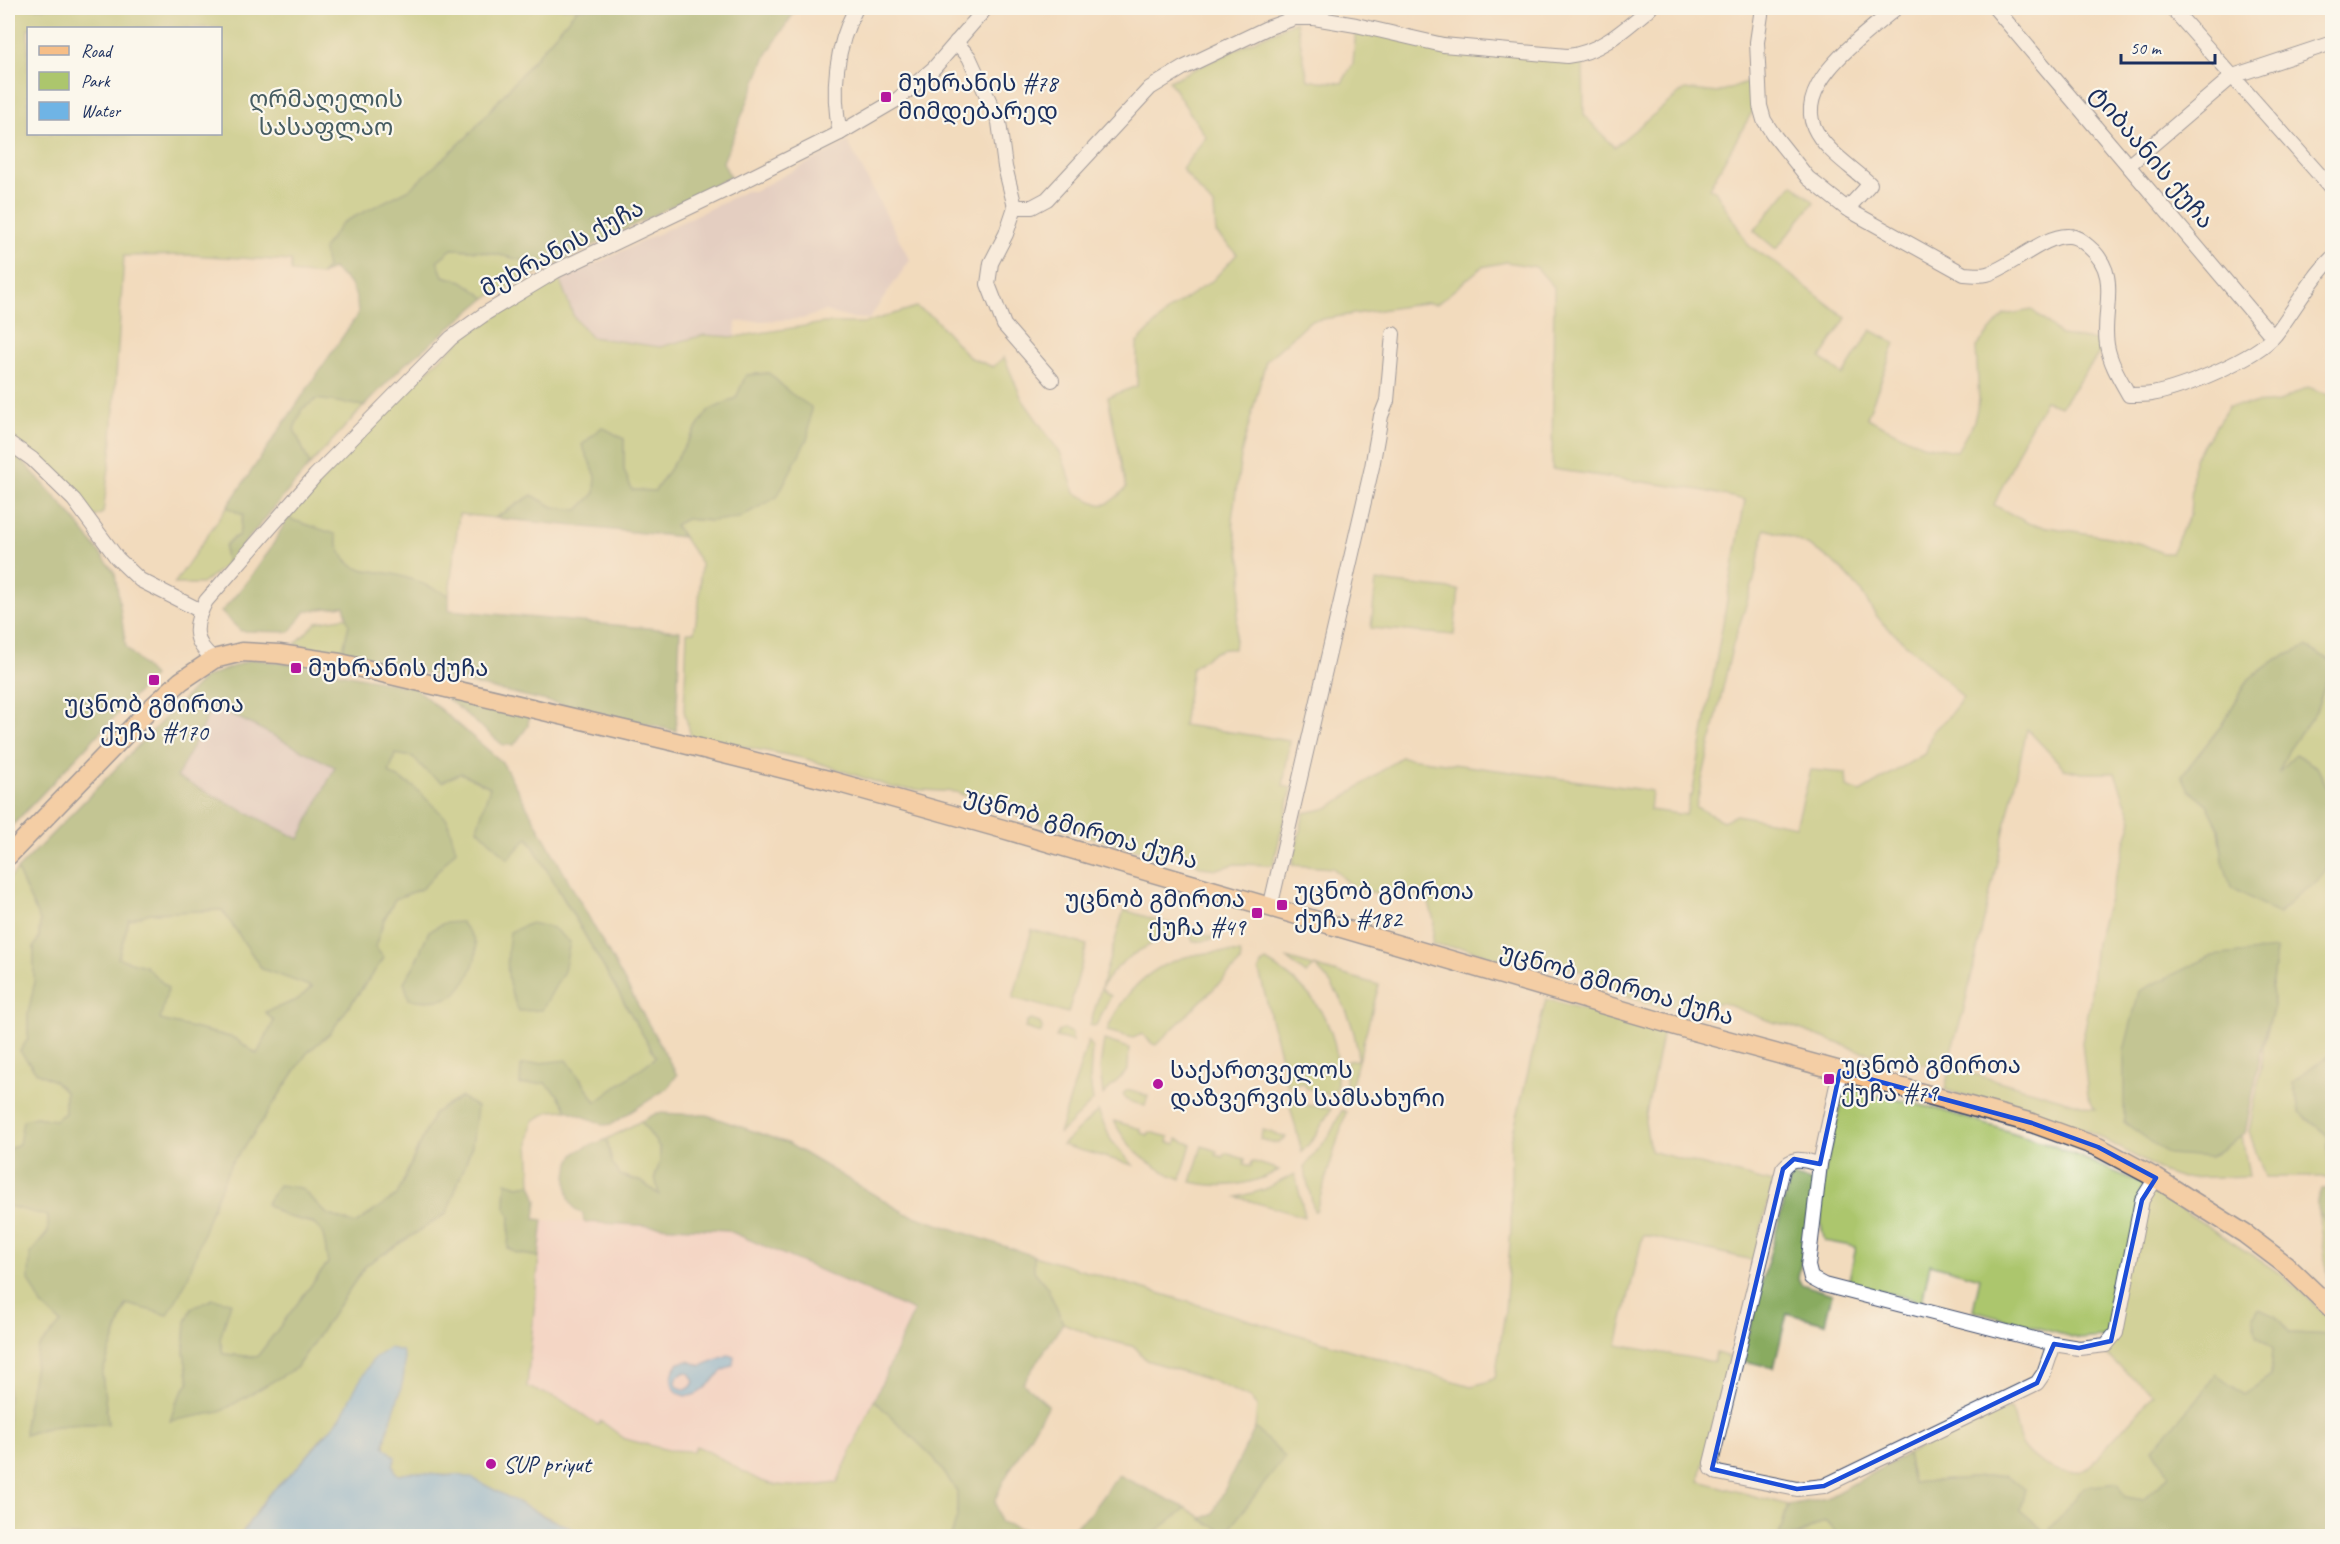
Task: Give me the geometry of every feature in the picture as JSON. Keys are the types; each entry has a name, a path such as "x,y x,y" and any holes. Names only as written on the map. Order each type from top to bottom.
{"main road":[{"name":"უცნობ გმირთა ქუჩა","path":"8,856 151,708 181,681 214,659 242,652 279,654 328,661 567,716 843,784 1690,1030 2032,1123 2098,1147 2157,1178 2245,1234 2278,1258 2326,1300 2332,1309"}],"street":[{"path":"840,133 836,113 836,68 850,18 856,8"},
{"name":"მუხრანის ქუჩა","path":"201,610 206,601 315,476 451,338 486,313 556,271 840,133 898,99 934,68 986,8"},
{"path":"1015,207 1032,207 1047,200 1150,88 1193,63 1267,28 1295,18 1314,18 1356,25 1443,45 1567,56 1583,55 1617,34 1650,8"},
{"path":"1762,8 1757,42 1760,106 1764,120 1808,178 1847,209 1964,274 1986,274 2056,237 2069,236 2079,239 2099,255 2107,276 2109,300 2106,344 2112,365 2129,395 2151,394 2184,384 2244,358 2273,337 2315,275 2332,258"},
{"path":"1847,209 1870,184 1824,142 1814,127 1810,107 1817,86 1829,68 1896,8"},
{"path":"1999,13 2016,8"},
{"path":"2172,8 2332,187"},
{"name":"ტიბაანის ქუჩა","path":"1999,13 2273,337"},
{"path":"956,42 969,57 999,122 1005,167 1015,207 1006,234 991,263 988,284 1004,325 1052,380"},
{"path":"2129,165 2233,76 2332,43"},
{"path":"1270,908 1370,477 1381,416 1387,401 1393,334"},
{"path":"8,442 32,459 75,500 117,558 140,580 201,610 197,636 205,651 214,659"},
{"path":"1839,1071 1820,1164 1808,1266 1808,1273 1816,1282 2054,1344 2079,1348 2106,1345 2116,1333 2142,1200 2157,1178"},
{"path":"1820,1164 1794,1159 1788,1161 1783,1169 1711,1463 1712,1469 1718,1473 1797,1489 1824,1486 2037,1383 2044,1373 2054,1344"}],"highlighted area":[{"path":"1840,1071 2032,1123 2098,1147 2156,1178 2142,1200 2111,1341 2079,1348 2054,1344 2037,1383 1824,1486 1797,1489 1712,1469 1783,1169 1794,1159 1820,1164"}],"shaded area":[{"path":"848,142 910,260 869,319 849,318 825,311 802,319 736,322 735,337 704,335 660,347 591,337 574,317 560,281 746,191 754,191"},
{"path":"213,705 335,767 299,839 176,777"},
{"path":"543,1220 727,1230 915,1311 836,1483 811,1487 764,1482 712,1452 696,1446 693,1451 679,1451 625,1439 606,1424 601,1421 598,1425 560,1399 527,1387"}],"green space":[{"name":"ღრმაღელის სასაფლაო","path":"8,8 578,8 469,135 410,189 342,223 327,268 321,275 291,272 291,261 191,255 124,256 111,453 103,513 94,517 8,438"},
{"path":"578,8 797,8 767,54 723,162 730,177 548,268 488,253 452,249 437,261 443,276 462,281 486,298 404,365 364,406 317,399 302,409 294,429 310,465 227,564 226,546 239,535 243,515 227,507 358,314 355,293 349,283 332,269 321,275 327,268 323,249 342,223 410,189 469,135"},
{"path":"1296,21 1308,80 1342,83 1353,64 1356,28 1533,56 1583,60 1584,115 1614,147 1685,89 1717,93 1754,79 1756,105 1709,188 1715,190 1749,246 1774,262 1846,318 1821,358 1843,375 1871,330 1895,343 1867,418 1922,445 1957,451 1974,421 1979,400 1976,347 2004,315 2032,310 2061,335 2102,342 2103,348 2061,406 2045,401 2023,441 1994,505 2030,524 2109,537 2142,544 2162,553 2171,553 2190,514 2194,459 2229,406 2278,402 2308,387 2332,396 2332,661 2306,647 2277,659 2249,679 2221,726 2182,775 2189,790 2207,804 2219,828 2223,861 2279,914 2297,896 2317,882 2332,860 2332,1047 2329,1055 2293,1082 2306,1118 2328,1136 2328,1169 2332,1172 2332,1177 2265,1177 2249,1132 2264,1051 2262,1051 2273,1009 2272,982 2276,949 2210,1157 2242,1136 2249,1176 2182,1178 2164,1172 2087,1130 1945,1090 1950,1067 2095,1109 2088,1096 2082,1042 2090,1004 2096,943 2132,820 2115,773 2082,773 2065,769 2027,729 1963,1013 1946,1066 1897,1061 1854,1049 1723,1003 1691,1003 1661,1008 1605,987 1581,971 1536,960 1498,959 1465,948 1432,945 1434,921 1428,899 1402,888 1378,893 1356,890 1333,868 1292,865 1304,813 1329,808 1401,757 1652,791 1650,810 1686,815 1690,796 1692,796 1745,500 1700,490 1552,469 1554,287 1536,267 1506,262 1482,267 1437,304 1425,303 1310,321 1266,361 1242,450 1232,519 1243,570 1234,649 1216,651 1192,668 1183,725 1290,741 1283,786 1292,788 1273,865 1235,864 1217,869 1201,867 1182,853 1157,855 1010,814 956,792 894,788 807,759 698,738 692,740 684,711 687,632 694,632 699,603 701,563 675,525 686,519 711,521 811,408 790,393 769,373 746,375 736,398 708,411 655,491 632,490 624,470 624,439 590,464 596,476 595,493 578,510 553,507 532,495 495,518 459,514 449,595 397,575 355,568 340,554 287,518 401,395 467,334 559,278 574,317 591,337 660,347 704,335 735,337 824,323 865,323 916,307 933,317 969,357 993,367 1004,357 1022,399 1061,454 1075,493 1098,503 1107,504 1126,488 1108,397 1137,386 1137,343 1170,309 1213,280 1237,254 1216,233 1214,207 1182,169 1206,137 1169,81","holes":["1765,529 1820,552 1843,570 1880,620 1963,698 1932,732 1926,753 1860,792 1847,787 1846,773 1811,770 1796,826 1736,815 1723,821 1696,807 1732,648 1754,580"]},
{"path":"1793,184 1814,202 1776,249 1754,231"},
{"path":"452,249 488,253 548,268 486,298 462,281 443,276 437,261"},
{"path":"769,373 790,393 811,407 808,437 777,497 739,518 711,521 686,519 675,525 683,537 495,518 532,495 553,507 578,510 595,493 596,476 582,445 602,427 624,439 624,470 632,490 655,491 708,411 736,398 746,375"},
{"path":"317,399 364,406 310,465 294,429 302,409"},
{"path":"8,453 22,460 72,516 115,573 126,647 153,676 8,830"},
{"path":"227,507 243,515 239,535 225,546 227,564 202,584 174,584"},
{"path":"287,518 335,534 344,557 356,568 403,577 449,595 449,610 680,631 676,731 342,654 349,625 344,606 306,611 290,632 241,631 221,612 257,568"},
{"path":"1376,581 1459,590 1454,635 1371,628"},
{"path":"348,617 349,625 342,654 295,644 317,622"},
{"path":"2306,647 2332,661 2332,665 2316,711 2288,751 2278,774 2295,754 2317,767 2332,797 2332,860 2317,882 2297,896 2278,914 2231,887 2223,861 2219,828 2207,804 2189,790 2182,775 2221,726 2249,679 2277,659"},
{"path":"252,659 299,665 415,688 502,762 677,1075 668,1088 612,1124 605,1125 567,1110 558,1095 545,1083 520,1085 521,1065 567,1060 596,1102 656,1057 528,837 508,859 477,828 490,787 461,773 442,782 427,772 413,757 395,754 389,773 414,787 447,819 456,850 423,888 395,899 384,920 375,947 384,958 330,1033 307,1053 246,1145 231,1163 212,1208 187,1280 168,1315 126,1304 102,1374 108,1424 66,1425 45,1428 25,1435 25,1420 38,1348 61,1323 42,1305 29,1280 30,1254 48,1232 48,1216 8,1206 8,1150 19,1144 23,1120 36,1117 55,1120 65,1113 65,1091 54,1081 36,1072 20,1051 28,1039 28,1014 34,986 34,947 39,937 40,921 17,870 204,678","holes":["213,705 335,767 299,839 177,777","222,910 262,969 312,987 297,1000 265,1012 274,1021 257,1054 234,1038 160,1020 168,988 145,966 118,958 129,920 150,913"]},
{"path":"2332,665 2332,797 2317,767 2295,754 2277,777 2288,751 2316,711"},
{"path":"443,695 529,716 528,726 514,745 503,745"},
{"path":"395,754 413,757 427,772 460,773 490,787 508,859 527,836 656,1057 596,1102 581,1078 545,1083 558,1095 567,1110 550,1111 533,1121 529,1142 531,1184 518,1186 506,1183 505,1207 510,1217 508,1248 517,1253 539,1257 527,1387 560,1399 598,1425 601,1421 625,1439 668,1450 693,1451 696,1446 762,1481 789,1486 837,1483 874,1400 934,1458 957,1491 957,1517 951,1536 588,1536 458,1475 399,1475 393,1465 395,1460 385,1449 386,1435 325,1434 297,1468 267,1496 240,1536 8,1536 8,1332 11,1331 13,1315 8,1309 8,1206 48,1215 48,1232 30,1254 42,1305 61,1323 38,1348 25,1420 26,1435 46,1428 66,1425 108,1424 102,1374 127,1303 168,1315 231,1163 246,1145 307,1053 330,1033 384,958 375,948 384,920 395,899 423,888 414,787 389,773","holes":["429,931 425,1001 404,982 414,966","418,1147 447,1213 366,1265 296,1368 176,1403 189,1381 184,1353 186,1322 192,1308 220,1339 223,1354 257,1357 328,1263 324,1240 319,1228 285,1216 301,1189 327,1214 355,1224 397,1195"]},
{"path":"17,870 40,921 39,937 34,947 34,986 28,1014 28,1039 20,1051 36,1072 54,1081 65,1091 65,1113 55,1120 36,1117 19,1144 8,1150 8,880"},
{"path":"223,910 262,969 312,986 298,1000 265,1012 274,1021 257,1054 234,1038 160,1020 118,958 129,920 150,913"},
{"path":"1124,910 1189,930 1151,944 1117,968 1101,989 1111,996 1096,1025 1092,1026 1090,1025"},
{"path":"461,922 474,939 476,949 473,966 465,983 447,998 428,1001 409,999 404,982 414,966 429,931 444,923"},
{"path":"531,923 553,928 570,942 564,971 542,1010 519,1011 509,982 510,932"},
{"path":"1032,930 1087,945 1068,1013 1013,998"},
{"path":"1189,930 1218,939 1193,942"},
{"path":"2276,949 2272,982 2273,1009 2263,1041 2245,1134 2210,1157 2168,1154 2124,1122 2124,1051 2139,991 2211,956"},
{"path":"1219,952 1240,953 1240,963 1156,1045 1142,1034 1133,1038 1107,1031 1126,997 1151,973 1165,964 1182,958"},
{"path":"1286,958 1315,966 1306,974"},
{"path":"1266,961 1300,986 1314,1001 1324,1017 1332,1035 1336,1054 1335,1097 1306,1088 1304,1083 1288,1086 1259,971 1261,964"},
{"path":"1316,967 1379,985 1347,1101 1343,1100 1347,1061 1358,1060 1354,1034 1340,997"},
{"path":"1546,999 1663,1031 1645,1120 1650,1151 1773,1183 1753,1260 1643,1235 1617,1345 1714,1362 1716,1353 1730,1357 1699,1481 1788,1505 1779,1536 1150,1536 1186,1508 1226,1532 1284,1457 1255,1428 1257,1407 1250,1398 1213,1381 1146,1360 1135,1347 1096,1337 1063,1323 1047,1287 1034,1271 1034,1256 1471,1386 1495,1378 1505,1312 1511,1229 1511,1141"},
{"path":"1031,1020 1040,1023 1041,1033 1025,1028 1027,1022"},
{"path":"1063,1029 1072,1033 1072,1041 1056,1037"},
{"path":"1104,1040 1129,1048 1128,1070 1103,1095 1100,1068"},
{"path":"1088,1041 1092,1046 1090,1080 1093,1101 1059,1134"},
{"path":"2332,1047 2332,1172 2328,1169 2328,1136 2299,1111 2293,1082 2329,1055"},
{"path":"1846,1088 1937,1109 2049,1144 2141,1183 2281,1274 2328,1316 2332,1322 2332,1335 2290,1333 2275,1315 2257,1335 2273,1349 2271,1375 2244,1395 2215,1375 2203,1393 2169,1475 2143,1500 2126,1497 2047,1533 2020,1510 2006,1475 1913,1483 1907,1454 2010,1408 2021,1443 2029,1453 2053,1469 2081,1471 2095,1462 2153,1394 2106,1355 2102,1337 2079,1339 1973,1310 1980,1278 1930,1264 1922,1301 1848,1284 1856,1247 1825,1241 1821,1225 1826,1165"},
{"path":"1127,1090 1148,1096 1145,1106 1126,1100 1123,1094"},
{"path":"461,1097 477,1107 472,1146 447,1213 366,1265 296,1368 220,1412 170,1421 176,1403 189,1381 184,1353 186,1322 192,1308 213,1299 231,1302 220,1339 223,1354 257,1357 328,1263 323,1233 313,1223 285,1216 266,1204 279,1185 301,1188 327,1214 355,1224 397,1195 434,1113"},
{"path":"1289,1102 1331,1109 1314,1138 1302,1152"},
{"path":"1342,1110 1346,1112 1316,1211 1314,1211 1304,1167 1329,1136"},
{"path":"1098,1111 1111,1140 1133,1165 1062,1145"},
{"path":"657,1113 707,1115 787,1143 905,1213 1034,1256 1034,1271 1047,1287 1063,1323 1023,1383 1048,1405 995,1500 1000,1522 1043,1536 951,1536 957,1517 957,1491 934,1458 874,1400 914,1311 727,1230 584,1222 583,1214 571,1204 567,1189 570,1164 577,1152 607,1139 612,1163 620,1175 642,1182 659,1195 655,1177 660,1162 660,1148 641,1121"},
{"path":"641,1121 660,1148 660,1162 655,1177 660,1195 642,1182 620,1175 612,1163 607,1139"},
{"path":"1114,1121 1141,1129 1141,1133 1148,1135 1149,1132 1169,1137 1168,1142 1176,1144 1177,1139 1191,1144 1181,1179 1170,1175 1142,1157 1126,1141"},
{"path":"1263,1130 1286,1137 1277,1143 1260,1139"},
{"path":"1202,1146 1217,1151 1216,1155 1223,1157 1225,1153 1245,1159 1244,1164 1251,1166 1252,1161 1279,1170 1258,1180 1236,1185 1191,1182"},
{"path":"1295,1174 1305,1217 1237,1197 1263,1190"},
{"path":"1791,1176 1815,1182 1798,1278 1801,1284 1832,1294 1825,1323 1787,1313 1774,1368 1741,1360"},
{"path":"506,1182 518,1186 531,1184 537,1200 535,1219 543,1220 539,1257 517,1253 508,1248 510,1217 505,1207"},
{"path":"2332,1188 2332,1229 2321,1215 2318,1202 2321,1189"},
{"path":"2318,1213 2332,1229 2332,1295 2331,1293"},
{"path":"2259,1308 2275,1315 2290,1333 2332,1335 2332,1536 1839,1536 1825,1521 1796,1536 1779,1536 1788,1505 1827,1498 1907,1454 1913,1483 2006,1475 2025,1489 2020,1510 2047,1533 2084,1487 2118,1483 2126,1497 2143,1500 2169,1475 2153,1448 2203,1393 2215,1374 2244,1395 2271,1375 2273,1349 2257,1335 2253,1316"},
{"path":"1255,1428 1285,1457 1226,1533 1201,1519 1213,1513"},
{"path":"1118,1475 1186,1508 1150,1536 1095,1536 1086,1533 1083,1536 1063,1536 1088,1516"},
{"path":"1825,1521 1839,1536 1796,1536"}],"water":[{"path":"389,1348 402,1351 404,1361 402,1385 384,1446 395,1457 393,1465 396,1473 399,1475 414,1472 445,1476 458,1475 474,1479 547,1518 568,1526 576,1531 578,1536 240,1536 267,1496 297,1468 341,1417 373,1359"},
{"path":"728,1355 734,1357 733,1365 721,1372 700,1392 689,1396 677,1392 672,1382 672,1375 679,1363 689,1361 701,1366","holes":["685,1372 690,1374 694,1382 691,1387 686,1390 678,1387 676,1382 678,1376"]}],"place":[{"name":"მუხრანის #78 მიმდებარედ","path":"886,97"},
{"name":"მუხრანის ქუჩა","path":"296,668"},
{"name":"უცნობ გმირთა ქუჩა #170","path":"154,680"},
{"name":"უცნობ გმირთა ქუჩა #182","path":"1282,905"},
{"name":"უცნობ გმირთა ქუჩა #49","path":"1257,913"},
{"name":"უცნობ გმირთა ქუჩა #79","path":"1829,1079"},
{"name":"საქართველოს დაზვერვის სამსახური","path":"1158,1084"},
{"name":"SUP priyut","path":"491,1464"}]}
